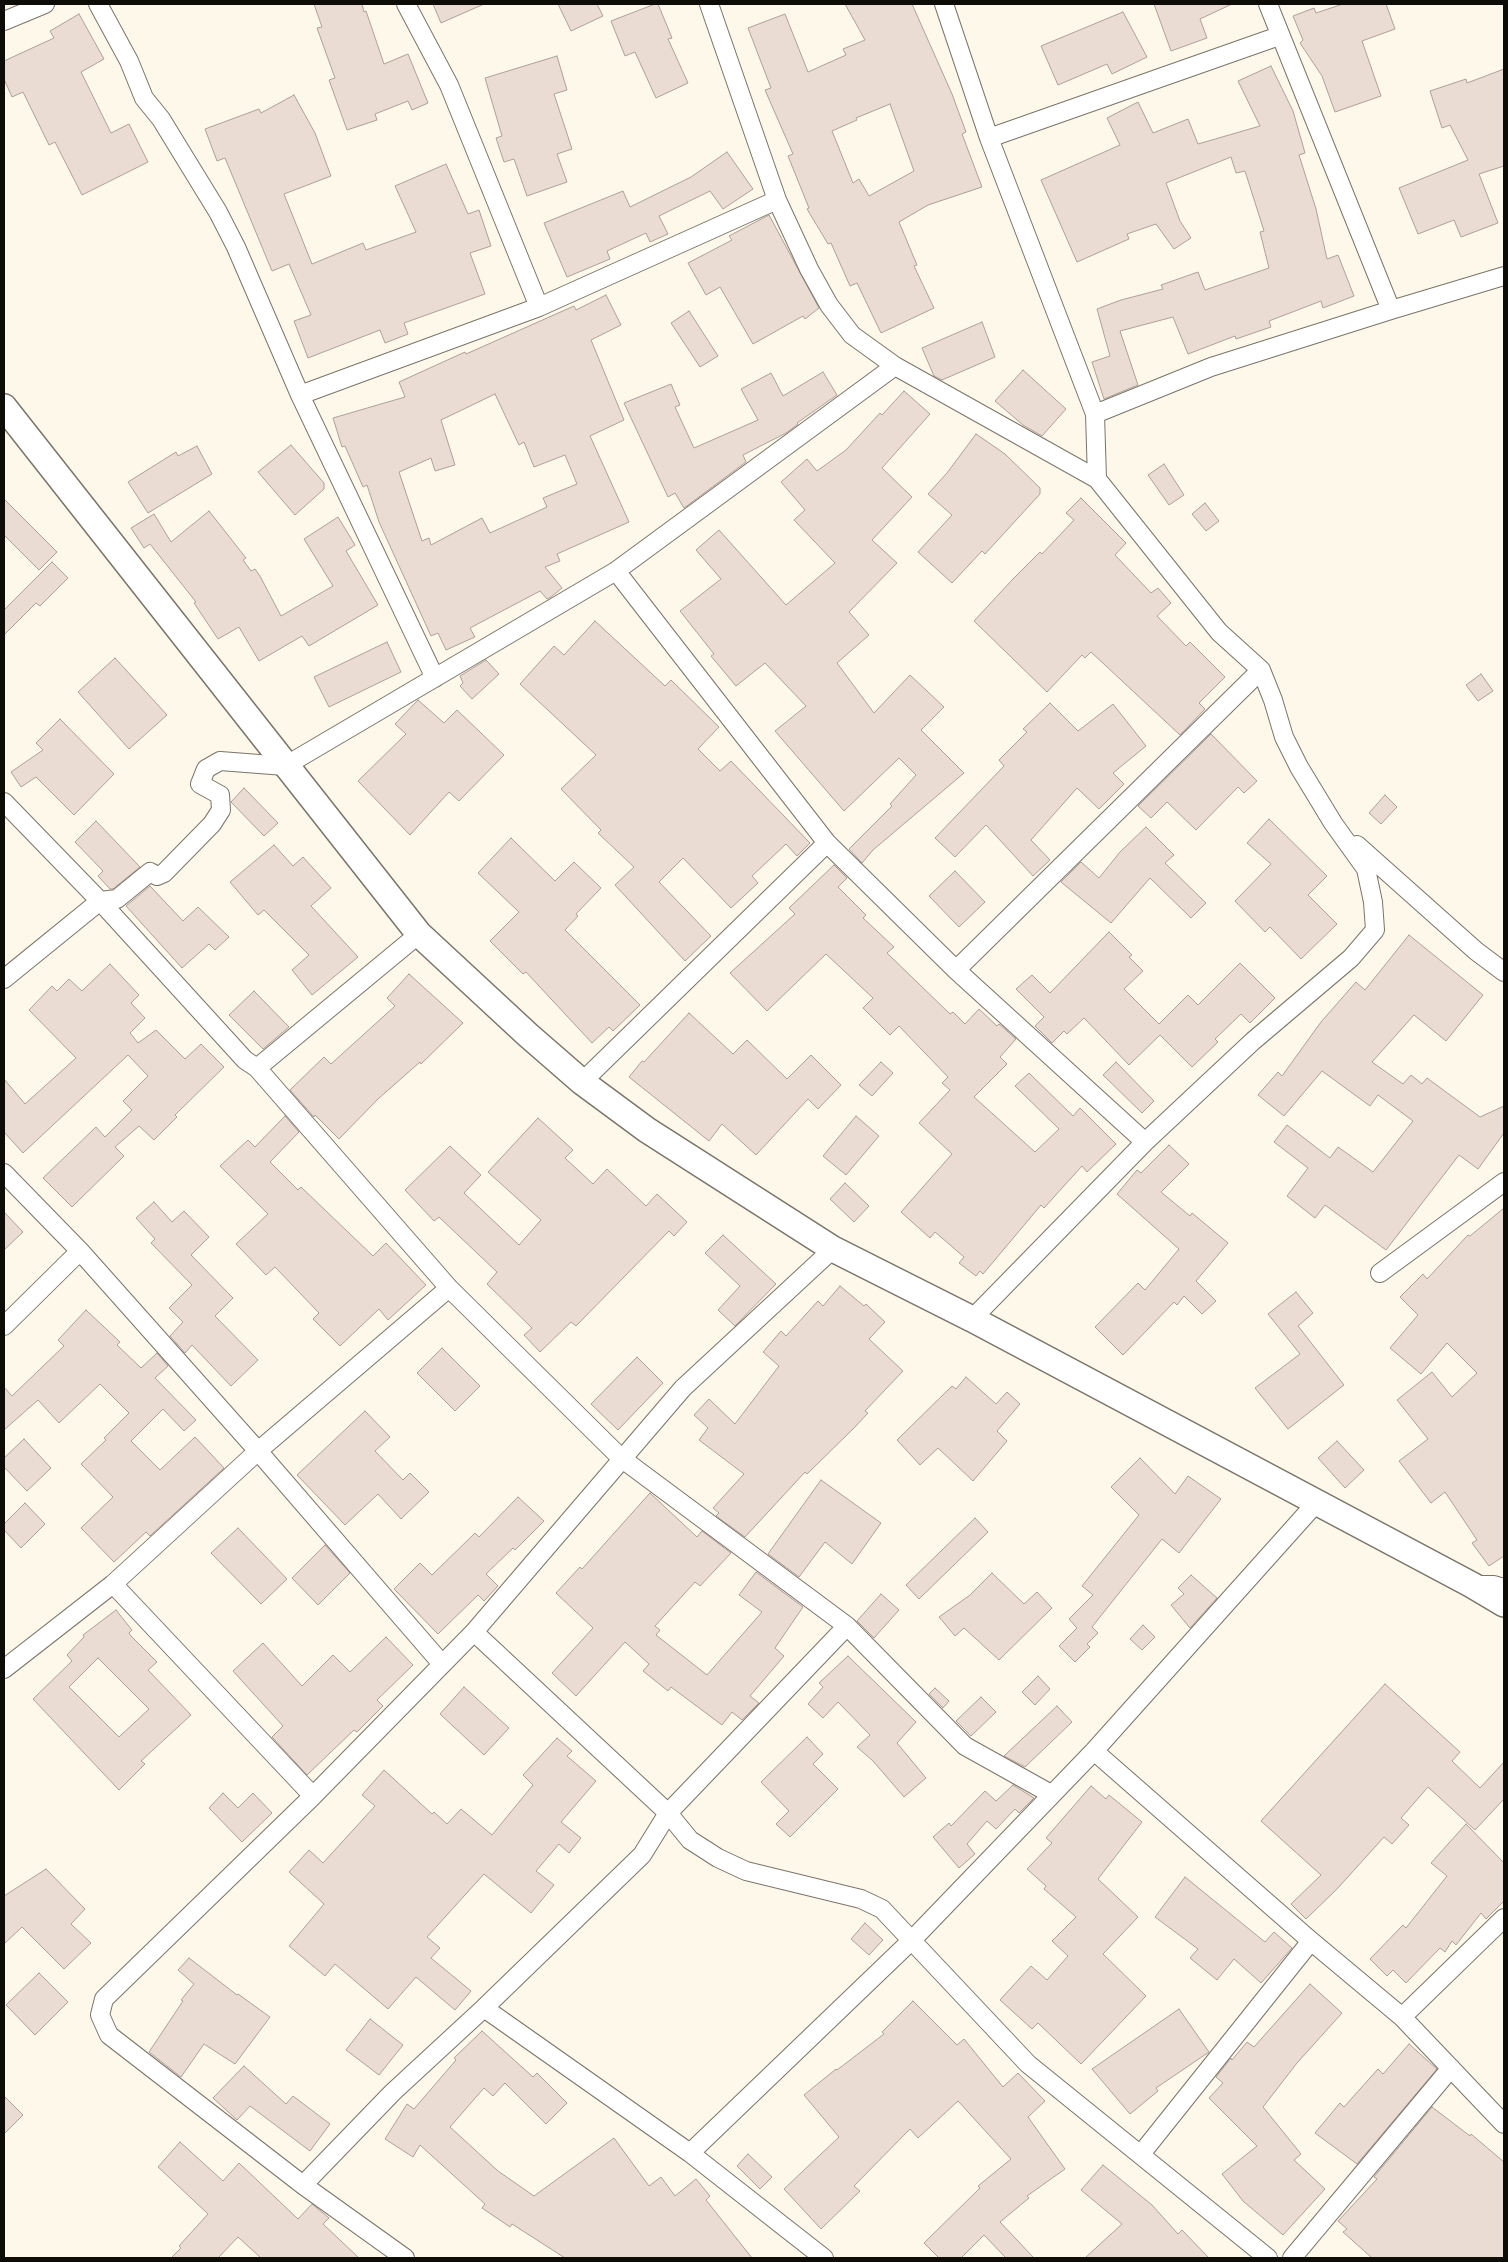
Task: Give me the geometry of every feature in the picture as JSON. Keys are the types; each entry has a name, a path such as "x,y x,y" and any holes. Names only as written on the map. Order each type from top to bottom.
{"main road":[{"path":"4,407 419,934 528,1035 582,1082 647,1130 833,1249 972,1319 1472,1585 1504,1604"}],"street":[{"path":"4,21 45,4"},
{"path":"98,4 129,61 144,98 161,119 218,212 236,247 300,395 435,678"},
{"path":"406,4 449,85 539,307"},
{"path":"709,4 777,200 808,269 829,305 852,335 895,366 1097,479 1219,632 1260,670 1273,700 1284,737 1299,767 1333,823 1366,870 1374,902 1375,930 1351,958 1253,1042 1145,1142 972,1319"},
{"path":"944,4 989,138 1095,414 1097,479"},
{"path":"1268,4 1279,36 1391,310"},
{"path":"989,138 1279,36"},
{"path":"300,395 539,307 777,200"},
{"path":"1095,414 1211,367 1504,276"},
{"path":"4,979 100,902 117,899 150,872 158,876 164,873 212,824 221,810 220,795 200,784 206,769 220,761 285,766 616,571 895,366"},
{"path":"616,571 828,843 956,970 1145,1142"},
{"path":"956,970 1260,670"},
{"path":"4,802 100,902 245,1060 257,1068 449,1288 621,1458 847,1626 965,1746 1051,1794"},
{"path":"1333,823 1476,951 1504,972"},
{"path":"582,1082 828,843"},
{"path":"257,1068 419,934"},
{"path":"4,1173 80,1251 258,1451 442,1664"},
{"path":"1380,1272 1504,1182"},
{"path":"405,2258 303,2185 109,2035 100,2015 104,1998 313,1796 474,1632 621,1458 695,1376 833,1249"},
{"path":"4,1326 80,1251"},
{"path":"4,1669 113,1584 258,1451 449,1288"},
{"path":"690,2153 912,1940 1051,1794 1094,1752 1317,1502"},
{"path":"113,1584 313,1796"},
{"path":"1472,1585 1494,1585 1504,1588"},
{"path":"303,2185 393,2092 484,2008 642,1855 668,1813 847,1626"},
{"path":"474,1632 668,1813 690,1840 718,1858 746,1871 861,1900 882,1909 1028,2064 1268,2258"},
{"path":"1094,1752 1311,1941 1402,2017 1504,2124"},
{"path":"1402,2017 1504,1918"},
{"path":"1141,2154 1311,1941"},
{"path":"484,2008 690,2153 824,2258"},
{"path":"1292,2258 1450,2068"}],"building":[{"path":"314,4 362,4 384,64 408,54 428,103 412,110 408,101 375,114 377,120 347,130 329,80 335,78 317,28 322,27"},
{"path":"433,4 484,4 441,23"},
{"path":"558,4 597,4 603,16 571,31"},
{"path":"658,4 672,38 668,39 688,83 656,98 635,52 625,56 611,21"},
{"path":"845,4 912,4 952,94 966,132 962,134 982,187 928,205 899,222 917,265 914,266 934,308 881,333 857,283 850,286 831,243 828,244 807,209 809,208 788,156 793,154 765,90 771,88 748,28 785,14 808,72 846,55 843,49 865,40","holes":["890,104 914,171 869,196 859,179 853,183 832,131 857,120 856,118"]},
{"path":"1154,4 1232,4 1200,19 1207,38 1171,51"},
{"path":"1343,4 1386,4 1395,29 1362,41 1381,96 1335,112 1322,76 1300,43 1303,40 1293,16 1314,8 1316,13"},
{"path":"1123,12 1147,57 1112,74 1107,64 1058,85 1041,46"},
{"path":"79,14 104,59 81,72 111,133 129,124 148,162 82,195 55,142 49,145 23,92 12,97 4,79 4,61 54,38 50,31"},
{"path":"557,56 567,90 554,94 572,149 557,154 567,182 527,196 514,159 504,162 496,138 502,136 485,78"},
{"path":"1271,66 1293,111 1305,153 1299,155 1316,209 1327,259 1338,255 1354,296 1323,308 1321,301 1269,321 1271,327 1236,339 1235,336 1188,354 1173,317 1120,331 1138,385 1104,399 1092,362 1110,356 1097,309 1121,300 1163,289 1161,285 1198,272 1205,290 1269,268 1260,232 1264,231 1245,171 1236,173 1231,157 1166,183 1180,221 1191,238 1174,249 1156,224 1127,234 1129,239 1077,262 1041,180 1120,145 1107,118 1138,102 1153,133 1188,119 1198,144 1260,126 1238,81"},
{"path":"1504,69 1504,166 1479,174 1498,223 1461,237 1454,220 1418,234 1399,188 1468,160 1450,125 1442,128 1430,91 1466,79 1467,83"},
{"path":"294,95 315,133 331,176 284,194 312,264 363,243 366,250 416,232 395,186 446,164 468,214 479,210 491,246 470,253 485,294 404,323 408,334 385,343 380,330 308,358 294,321 311,315 289,264 272,271 225,158 217,161 205,129 259,109 261,113"},
{"path":"727,152 753,189 723,209 710,191 659,216 668,234 650,242 646,233 607,251 610,259 567,277 544,223 623,191 630,207 691,177"},
{"path":"769,215 819,308 805,319 803,316 753,344 720,287 706,295 688,263 732,240 729,236"},
{"path":"606,295 621,325 591,340 624,420 590,436 629,522 557,554 560,561 545,567 562,588 551,597 547,599 540,591 470,628 475,637 446,650 438,633 431,636 379,522 367,485 363,487 345,446 342,447 333,418 405,397 399,382 574,306 576,310","holes":["495,394 519,445 524,442 534,467 565,455 577,484 543,498 547,507 490,533 482,518 431,545 429,538 422,541 399,472 431,458 435,471 455,465 441,420"]},
{"path":"689,311 718,356 700,367 671,323"},
{"path":"982,322 995,357 942,380 934,376 922,348"},
{"path":"1023,370 1066,409 1042,436 1023,425 995,401"},
{"path":"823,372 837,395 786,433 743,455 746,462 684,508 675,493 668,497 624,403 671,384 680,405 675,407 694,448 758,420 741,389 771,373 783,396"},
{"path":"904,391 930,414 882,468 912,497 872,540 897,563 849,612 869,635 837,663 874,713 910,675 944,707 921,730 964,773 873,850 862,863 849,849 892,806 890,804 916,775 899,758 844,811 775,731 806,706 765,663 736,686 711,656 714,654 680,611 721,579 696,550 719,530 786,605 835,563 794,520 805,510 781,482 807,459 817,471 846,450 880,413 882,415"},
{"path":"976,434 1005,454 1040,488 1040,494 985,554 982,551 952,583 918,552 952,515 928,494 947,473"},
{"path":"291,445 324,483 324,489 295,515 258,472"},
{"path":"197,446 212,474 148,513 128,482 176,452 178,456"},
{"path":"1164,464 1184,495 1169,505 1148,475"},
{"path":"1081,498 1126,543 1115,555 1151,593 1158,588 1171,603 1157,616 1186,646 1190,642 1225,677 1199,703 1205,709 1180,735 1091,652 1085,658 1082,655 1047,692 974,621 1012,580 1040,552 1042,554 1074,520 1066,513"},
{"path":"4,499 57,552 39,570 4,535"},
{"path":"1205,503 1219,521 1206,531 1192,514"},
{"path":"209,511 246,558 243,560 251,571 255,569 260,576 281,616 333,586 304,539 338,517 355,545 346,551 378,605 309,646 302,636 259,661 239,627 218,639 194,603 196,602 150,544 144,548 131,528 154,514 171,542"},
{"path":"52,562 68,578 40,606 36,603 4,635 4,610"},
{"path":"595,621 665,686 671,680 719,727 698,749 720,771 731,761 810,843 797,856 786,844 752,876 758,883 731,908 683,858 659,882 711,936 685,961 615,885 634,867 598,833 601,830 561,789 596,755 520,684 554,646 564,655"},
{"path":"387,642 401,672 329,707 314,677"},
{"path":"115,658 167,715 129,749 78,692"},
{"path":"486,660 499,674 472,699 460,686 463,683 460,676"},
{"path":"1481,674 1493,691 1478,701 1466,685"},
{"path":"418,700 444,723 457,710 504,755 459,801 449,792 410,835 358,781 406,734 395,724"},
{"path":"1050,703 1078,731 1113,704 1146,746 1113,773 1124,784 1099,809 1077,788 1031,840 1050,860 1033,876 986,825 955,857 935,838 1004,766 999,760 1027,732 1023,729"},
{"path":"60,719 114,774 74,815 36,777 21,787 11,772 43,750 36,743"},
{"path":"1211,734 1257,781 1244,793 1238,787 1196,830 1167,802 1151,818 1138,806"},
{"path":"244,788 278,823 264,836 231,802"},
{"path":"1385,795 1397,807 1381,824 1369,813"},
{"path":"1269,819 1327,876 1308,895 1337,924 1301,959 1270,927 1265,932 1235,901 1271,864 1247,843"},
{"path":"96,821 140,867 113,889 110,889 98,876 103,871 75,842"},
{"path":"1146,827 1174,855 1165,863 1206,903 1191,918 1150,878 1111,923 1061,882 1081,862 1099,878 1120,852"},
{"path":"511,838 555,881 574,862 601,888 576,914 578,916 565,930 640,1005 613,1031 609,1027 592,1043 526,972 523,974 490,941 519,912 478,873"},
{"path":"274,845 293,866 303,857 331,888 311,906 358,957 312,995 292,970 309,955 264,910 258,915 230,882"},
{"path":"834,865 847,878 838,887 866,915 863,918 894,947 887,953 950,1014 953,1012 965,1024 979,1009 997,1026 999,1024 1016,1039 1000,1057 1007,1064 974,1097 1035,1152 1059,1129 1015,1086 1029,1073 1073,1116 1080,1108 1116,1144 1087,1172 1082,1166 1044,1208 1041,1205 983,1274 980,1271 976,1276 959,1263 964,1257 935,1232 930,1238 901,1212 952,1154 919,1123 950,1090 942,1083 948,1077 899,1026 890,1035 863,1008 873,998 826,954 767,1011 730,973 795,914 789,908"},
{"path":"955,871 985,902 959,927 929,896"},
{"path":"150,886 183,921 198,907 229,937 215,950 209,944 182,968 126,906"},
{"path":"1109,932 1132,955 1129,957 1143,971 1124,989 1159,1024 1188,995 1198,1005 1240,963 1275,998 1250,1023 1241,1014 1215,1039 1218,1042 1192,1067 1160,1035 1129,1065 1084,1018 1067,1034 1064,1031 1052,1043 1035,1026 1044,1017 1016,989 1032,975 1050,993"},
{"path":"1409,935 1483,995 1446,1041 1414,1015 1372,1062 1403,1084 1411,1075 1422,1084 1427,1078 1480,1117 1504,1106 1504,1133 1478,1169 1459,1155 1386,1250 1325,1205 1315,1218 1287,1196 1308,1168 1274,1142 1287,1125 1330,1158 1338,1147 1373,1172 1413,1121 1378,1095 1370,1106 1322,1071 1284,1116 1258,1095 1278,1072 1282,1076 1321,1022 1356,982 1365,990"},
{"path":"110,964 139,995 131,1003 145,1018 130,1033 138,1043 156,1030 185,1059 201,1044 224,1067 175,1115 177,1117 154,1140 139,1126 115,1147 124,1156 72,1207 43,1178 96,1127 105,1137 132,1110 123,1101 148,1076 128,1055 23,1153 4,1132 4,1079 25,1104 76,1058 29,1010 52,986 57,991 69,979 82,991"},
{"path":"409,974 463,1023 421,1064 420,1062 378,1099 339,1139 315,1115 314,1117 290,1090 324,1057 331,1064 395,1006 387,998"},
{"path":"254,991 289,1027 263,1049 229,1015"},
{"path":"689,1013 733,1054 747,1040 787,1079 811,1055 841,1085 818,1109 808,1099 756,1155 722,1124 709,1141 629,1077"},
{"path":"881,1062 893,1073 872,1096 859,1085"},
{"path":"1116,1062 1154,1101 1142,1113 1103,1075"},
{"path":"285,1116 299,1132 270,1162 298,1190 301,1187 373,1256 386,1243 426,1285 388,1320 379,1309 340,1346 313,1319 319,1313 275,1267 266,1275 236,1244 268,1214 220,1166 248,1140 255,1147"},
{"path":"856,1116 879,1136 846,1175 823,1156"},
{"path":"538,1118 573,1150 565,1158 593,1184 607,1169 646,1206 657,1194 687,1222 674,1236 669,1231 576,1326 571,1322 540,1352 524,1335 532,1328 487,1284 497,1272 439,1217 434,1221 405,1190 450,1146 481,1175 464,1193 519,1245 541,1220 488,1172"},
{"path":"1169,1145 1189,1164 1161,1192 1190,1216 1192,1213 1228,1243 1196,1281 1216,1301 1202,1314 1184,1296 1177,1305 1174,1302 1123,1355 1095,1327 1138,1283 1145,1290 1179,1249 1117,1194 1137,1170 1141,1173"},
{"path":"845,1183 869,1206 854,1222 830,1199"},
{"path":"154,1202 172,1222 184,1211 209,1237 191,1255 233,1298 215,1316 258,1360 231,1386 192,1345 185,1353 170,1336 183,1322 169,1308 192,1285 151,1243 155,1239 136,1218"},
{"path":"1504,1208 1504,1556 1489,1566 1472,1543 1477,1540 1445,1492 1431,1503 1399,1461 1428,1439 1397,1400 1432,1372 1452,1397 1477,1373 1447,1343 1421,1374 1390,1348 1418,1315 1400,1297 1423,1274 1427,1279 1468,1235 1470,1236"},
{"path":"4,1212 23,1232 4,1250"},
{"path":"723,1235 776,1284 735,1326 718,1310 740,1286 705,1253"},
{"path":"840,1286 864,1306 866,1304 885,1322 869,1339 903,1371 865,1411 868,1413 854,1428 807,1474 805,1472 745,1537 716,1516 719,1513 713,1508 744,1474 699,1440 708,1428 694,1415 709,1399 735,1424 779,1366 763,1352 781,1331 786,1336 818,1301 823,1306"},
{"path":"1296,1292 1313,1313 1298,1326 1344,1385 1288,1429 1255,1388 1300,1354 1268,1314"},
{"path":"86,1310 120,1342 117,1345 141,1368 157,1353 168,1366 155,1378 196,1420 184,1431 163,1409 131,1441 160,1470 195,1437 224,1468 150,1536 146,1532 114,1562 81,1528 113,1497 81,1464 106,1440 104,1438 129,1413 100,1384 59,1423 38,1400 4,1430 4,1387 12,1396 64,1346 58,1340"},
{"path":"442,1348 480,1386 455,1411 417,1373"},
{"path":"637,1357 663,1383 618,1430 591,1404"},
{"path":"966,1377 996,1404 1007,1392 1020,1404 997,1431 1007,1441 973,1481 938,1448 920,1465 897,1440 952,1386 956,1389"},
{"path":"365,1411 390,1437 375,1451 403,1480 410,1473 429,1492 401,1519 378,1494 345,1525 297,1475"},
{"path":"24,1439 51,1468 27,1491 4,1467 4,1458"},
{"path":"1337,1441 1364,1470 1345,1488 1318,1458"},
{"path":"1140,1458 1175,1494 1188,1476 1221,1499 1179,1553 1162,1539 1092,1627 1098,1633 1087,1644 1090,1647 1075,1662 1059,1646 1077,1628 1069,1619 1093,1595 1082,1586 1139,1515 1111,1487"},
{"path":"821,1480 881,1523 852,1564 825,1542 799,1577 768,1554"},
{"path":"650,1493 697,1537 702,1531 731,1553 700,1586 695,1582 655,1626 660,1630 656,1635 707,1675 762,1612 739,1595 756,1572 803,1607 775,1648 784,1656 750,1696 759,1703 742,1720 732,1712 722,1725 671,1687 668,1691 643,1671 649,1664 625,1642 576,1696 552,1673 593,1628 556,1593 580,1567 582,1569"},
{"path":"518,1497 544,1521 515,1550 513,1548 486,1574 498,1586 484,1601 478,1595 438,1634 394,1589 420,1563 432,1575 475,1533 479,1537"},
{"path":"25,1503 45,1524 21,1548 4,1530 4,1524"},
{"path":"975,1518 988,1532 919,1599 906,1585"},
{"path":"238,1528 287,1579 261,1604 211,1553"},
{"path":"325,1545 350,1573 318,1605 292,1578"},
{"path":"992,1573 1024,1604 1037,1592 1052,1608 999,1660 964,1628 955,1636 939,1617 970,1595"},
{"path":"1191,1575 1217,1598 1190,1628 1171,1605 1184,1594 1178,1588"},
{"path":"881,1594 899,1610 874,1638 857,1621"},
{"path":"116,1610 132,1630 129,1633 131,1636 157,1662 148,1670 191,1715 141,1761 145,1764 119,1790 33,1699 72,1661 67,1655 84,1637 83,1635","holes":["98,1658 149,1709 119,1737 69,1687"]},
{"path":"1143,1625 1155,1637 1142,1650 1130,1639"},
{"path":"386,1637 413,1665 377,1700 383,1706 357,1732 354,1730 307,1775 272,1737 283,1726 233,1671 263,1643 302,1686 333,1655 350,1672"},
{"path":"848,1656 916,1722 897,1743 926,1778 904,1797 873,1761 857,1747 870,1735 838,1702 823,1718 808,1704 823,1687 819,1683"},
{"path":"1038,1676 1050,1689 1035,1705 1022,1692"},
{"path":"1385,1684 1460,1752 1452,1761 1480,1788 1504,1762 1504,1799 1475,1830 1428,1787 1401,1818 1409,1825 1392,1844 1384,1837 1337,1889 1306,1919 1291,1904 1321,1875 1261,1821"},
{"path":"464,1687 509,1728 484,1755 440,1714"},
{"path":"935,1688 949,1701 943,1708 929,1694"},
{"path":"981,1697 996,1712 971,1736 956,1721"},
{"path":"1057,1706 1072,1722 1025,1767 1004,1756"},
{"path":"807,1737 823,1754 813,1764 838,1789 790,1837 776,1824 789,1811 761,1782"},
{"path":"557,1738 572,1751 567,1756 596,1781 561,1822 581,1838 569,1853 559,1844 536,1871 554,1885 531,1913 484,1874 427,1937 440,1948 431,1958 471,1991 455,2010 416,1977 388,2009 335,1964 325,1976 289,1946 324,1904 289,1872 309,1850 323,1863 375,1806 362,1795 384,1770 432,1814 434,1812 447,1824 461,1809 492,1835 533,1785 523,1775"},
{"path":"1013,1785 1034,1798 1019,1813 1015,1809 996,1829 987,1821 967,1844 975,1854 959,1868 933,1837 949,1823 951,1826 985,1791 996,1801"},
{"path":"1091,1786 1106,1799 1109,1795 1142,1822 1098,1879 1138,1917 1103,1954 1146,1996 1081,2064 1038,2023 1032,2029 1000,2000 1031,1966 1047,1980 1068,1956 1052,1941 1076,1917 1044,1889 1046,1886 1027,1869 1052,1843 1046,1838"},
{"path":"223,1793 238,1808 253,1793 272,1813 242,1842 209,1808"},
{"path":"1466,1824 1504,1863 1504,1901 1486,1919 1481,1913 1456,1945 1452,1941 1445,1952 1440,1948 1406,1983 1393,1970 1387,1976 1370,1959 1403,1925 1406,1928 1447,1876 1431,1863"},
{"path":"46,1869 85,1909 71,1924 91,1943 64,1969 22,1927 4,1944 4,1896"},
{"path":"1185,1877 1265,1942 1274,1932 1292,1948 1261,1983 1234,1959 1217,1980 1190,1958 1198,1949 1155,1917"},
{"path":"865,1923 883,1940 869,1955 851,1939"},
{"path":"189,1958 237,1995 270,2017 235,2064 204,2044 181,2077 149,2052 183,2001 181,2000 194,1984 178,1970"},
{"path":"39,1973 68,2002 35,2035 6,2005"},
{"path":"1310,1984 1342,2013 1297,2063 1263,2107 1301,2154 1294,2160 1325,2189 1283,2235 1243,2201 1222,2174 1257,2146 1209,2098 1223,2083 1216,2077 1231,2058 1232,2060 1247,2042 1254,2047"},
{"path":"913,2001 957,2045 964,2039 1003,2087 1018,2073 1045,2101 1028,2117 1065,2169 1027,2196 1029,2198 1000,2222 1034,2258 1006,2258 984,2235 961,2258 939,2258 924,2243 980,2188 978,2186 1011,2159 958,2101 918,2138 910,2129 854,2186 860,2191 821,2229 784,2189 839,2137 804,2095 884,2034 882,2032"},
{"path":"1179,2009 1209,2052 1156,2088 1158,2091 1130,2114 1092,2069"},
{"path":"370,2019 403,2045 379,2075 346,2050"},
{"path":"482,2031 533,2077 537,2073 567,2103 546,2124 505,2083 493,2096 484,2088 450,2127 498,2171 534,2196 614,2138 649,2186 661,2177 675,2196 696,2179 710,2196 706,2200 752,2258 565,2258 512,2224 510,2227 482,2208 485,2204 420,2145 413,2157 385,2139 407,2104 414,2109 456,2060 454,2058"},
{"path":"1409,2044 1437,2069 1357,2164 1315,2133 1340,2103 1344,2107 1378,2069 1383,2074"},
{"path":"244,2066 286,2104 293,2096 330,2124 310,2151 250,2106 237,2120 213,2098"},
{"path":"4,2096 23,2115 4,2134"},
{"path":"1432,2107 1470,2136 1471,2134 1504,2162 1504,2258 1372,2258 1343,2232 1347,2229 1338,2221 1377,2179 1374,2177"},
{"path":"180,2142 223,2181 239,2163 298,2219 312,2204 329,2218 323,2224 359,2258 261,2258 238,2237 218,2258 171,2258 181,2248 179,2246 208,2214 158,2167"},
{"path":"748,2154 772,2177 760,2189 737,2166"},
{"path":"1103,2165 1152,2205 1178,2234 1182,2230 1209,2258 1085,2258 1122,2224 1081,2190"}]}
